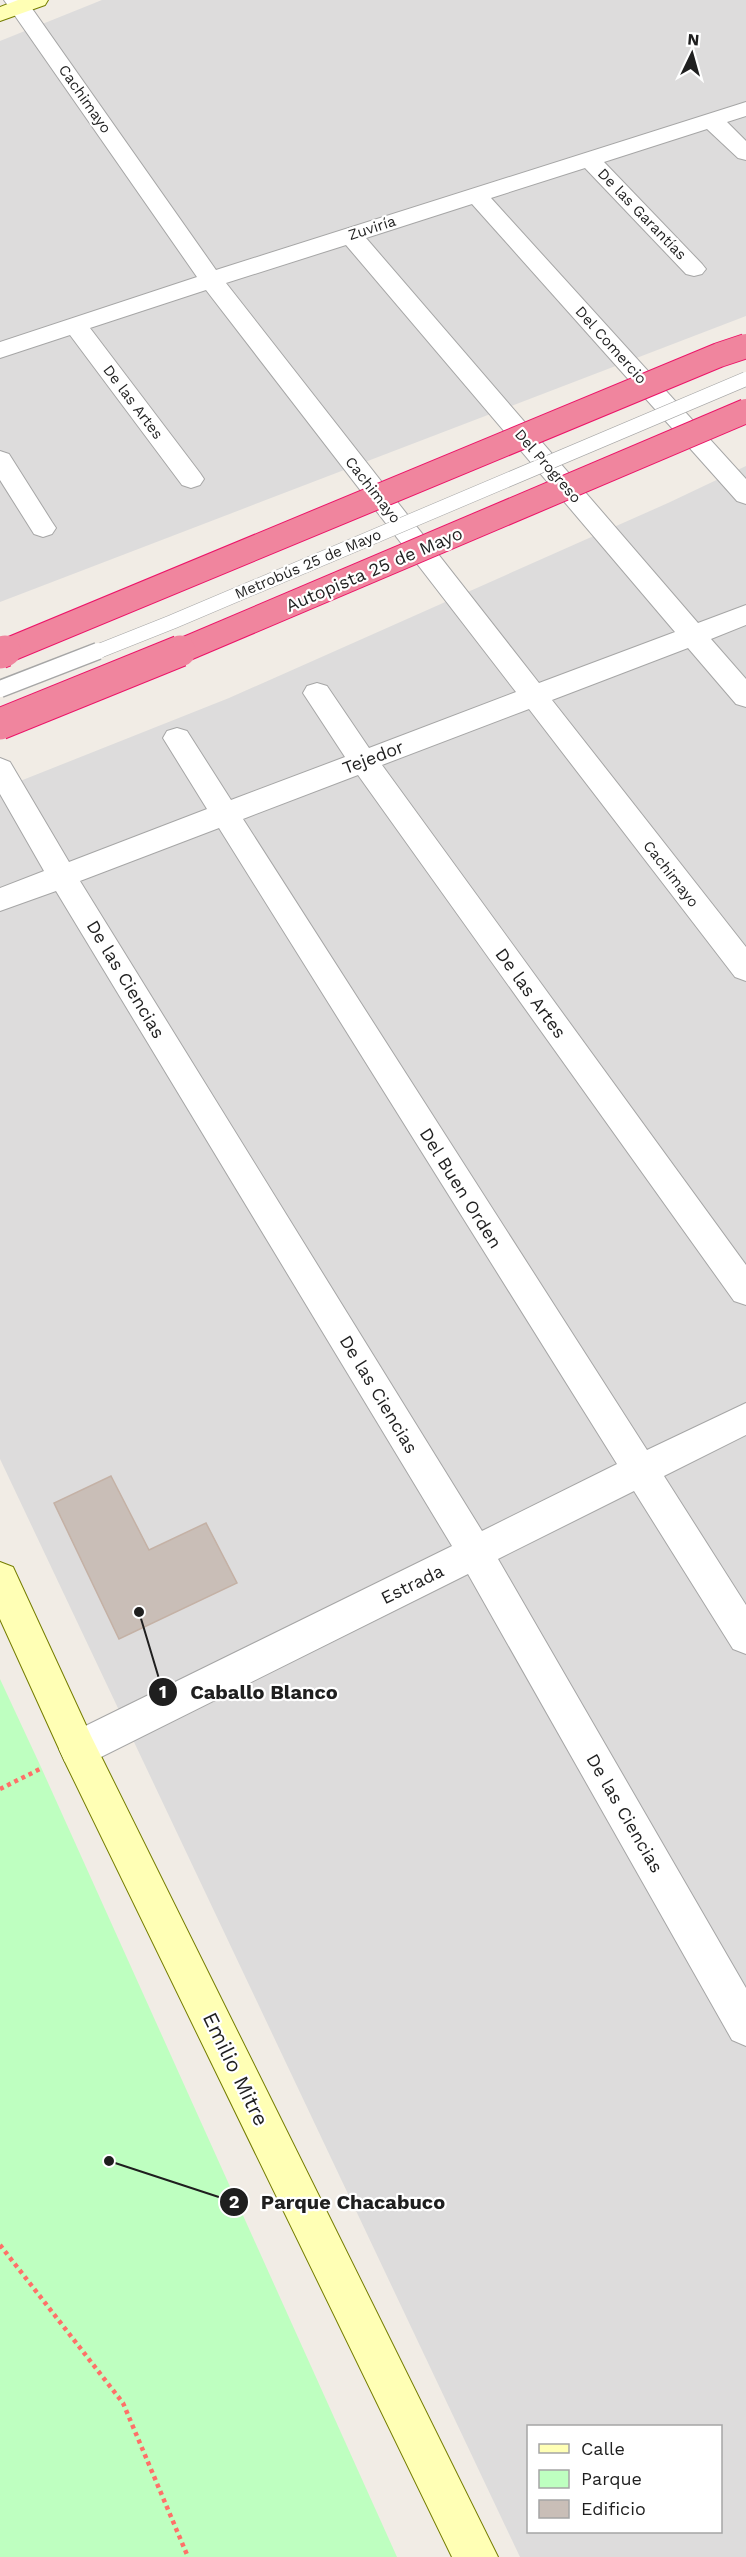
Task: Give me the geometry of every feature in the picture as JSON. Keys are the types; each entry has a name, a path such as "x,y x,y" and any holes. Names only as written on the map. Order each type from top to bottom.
{"highway":[{"path":"0,653 719,355 746,346"},
{"name":"Autopista 25 de Mayo","path":"0,724 185,651 530,501 746,411"}],"street":[{"name":"Cachimayo","path":"18,5 211,280 746,969"},
{"name":"Zuviría","path":"0,350 350,235 746,109"},
{"path":"711,120 746,153"},
{"name":"De las Garantías","path":"590,160 694,269"},
{"name":"Del Comercio","path":"476,195 746,495"},
{"name":"Del Progreso","path":"350,235 746,697"},
{"name":"De las Artes","path":"75,325 191,479"},
{"path":"0,460 43,528"},
{"name":"Tejedor","path":"0,900 746,615"},
{"name":"De las Artes","path":"317,693 363,761 746,1291"},
{"name":"Del Buen Orden","path":"177,738 746,1637"},
{"name":"De las Ciencias","path":"0,769 62,876 475,1552 746,2026"},
{"name":"Estrada","path":"78,1749 746,1419"},
{"name":"Emilio Mitre","path":"0,1579 78,1749 476,2557"}],"lane":[{"name":"Metrobús 25 de Mayo","path":"0,688 172,622 746,379"}],"path":[{"path":"0,2245 123,2403 188,2557"}],"shaded area":[{"path":"102,0 746,0 746,316 0,602 0,41"},
{"path":"746,466 746,2557 520,2557 0,1459 0,789 229,698 668,503"}],"green space":[{"path":"0,1679 40,1765 397,2557 0,2557"}],"building":[{"path":"111,1476 149,1550 206,1523 237,1583 119,1639 54,1503"}],"place":[{"name":"Caballo Blanco","path":"139,1612"},
{"name":"Parque Chacabuco","path":"109,2161"}]}
